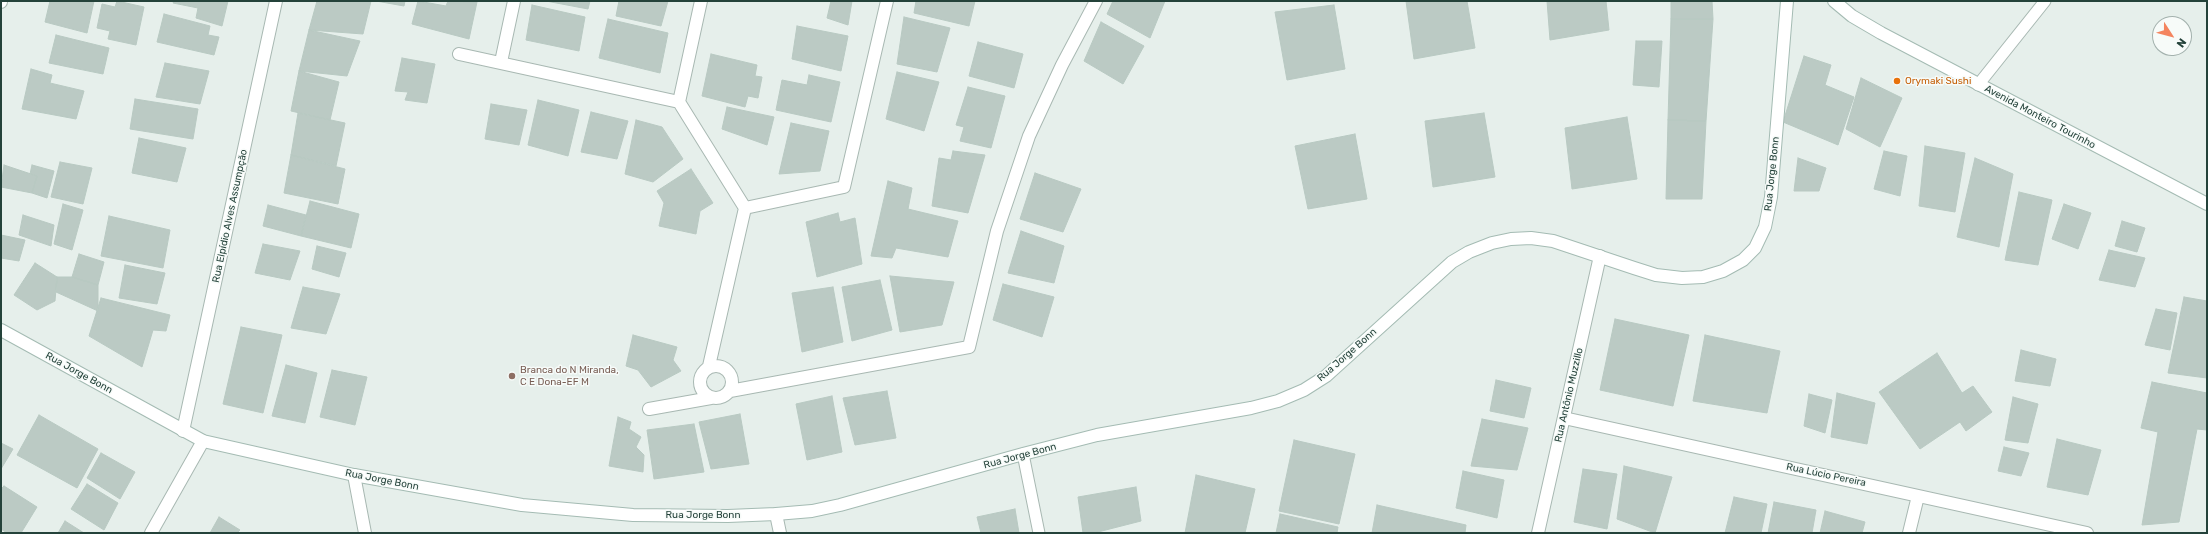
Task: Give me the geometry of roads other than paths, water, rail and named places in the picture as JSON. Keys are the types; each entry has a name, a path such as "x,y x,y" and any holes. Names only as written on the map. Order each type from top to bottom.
{"street":[{"name":"Rua Elpídio Alves Assumpção","path":"183,431 276,1"},
{"path":"501,62 514,1"},
{"path":"701,1 679,102 745,208 709,366 701,374 700,386 702,391 711,398"},
{"path":"745,208 844,188 887,1"},
{"path":"649,409 722,397 730,391 969,347 997,231 1029,136 1062,65 1096,1"},
{"name":"Rua Jorge Bonn","path":"1,330 203,442 354,475 476,498 568,510 633,515 728,516 776,514 812,511 840,506 1023,454 1125,430 1250,408 1278,401 1304,390 1326,376 1452,262 1469,252 1492,243 1511,239 1538,239 1565,244 1656,275 1682,278 1703,277 1723,271 1743,260 1755,248 1765,227 1771,197 1787,1"},
{"name":"Avenida Monteiro Tourinho","path":"1834,1 1852,16 1881,33 2207,204"},
{"path":"459,54 679,102"},
{"name":"Rua Antônio Muzzillo","path":"1538,533 1600,256"},
{"path":"709,366 720,365 729,371 733,380 730,391"},
{"name":"Rua Lúcio Pereira","path":"1564,418 2087,533"},
{"path":"151,533 203,442"},
{"path":"354,475 365,533"},
{"path":"1910,533 1918,496"},
{"path":"776,514 780,533"}],"lane":[{"path":"1978,85 2045,1"},
{"path":"1023,454 1039,533"}],"place":[{"name":"Orymaki Sushi","path":"1897,81"},
{"name":"Branca do N Miranda, C E Dona-EF M","path":"512,376"}]}
